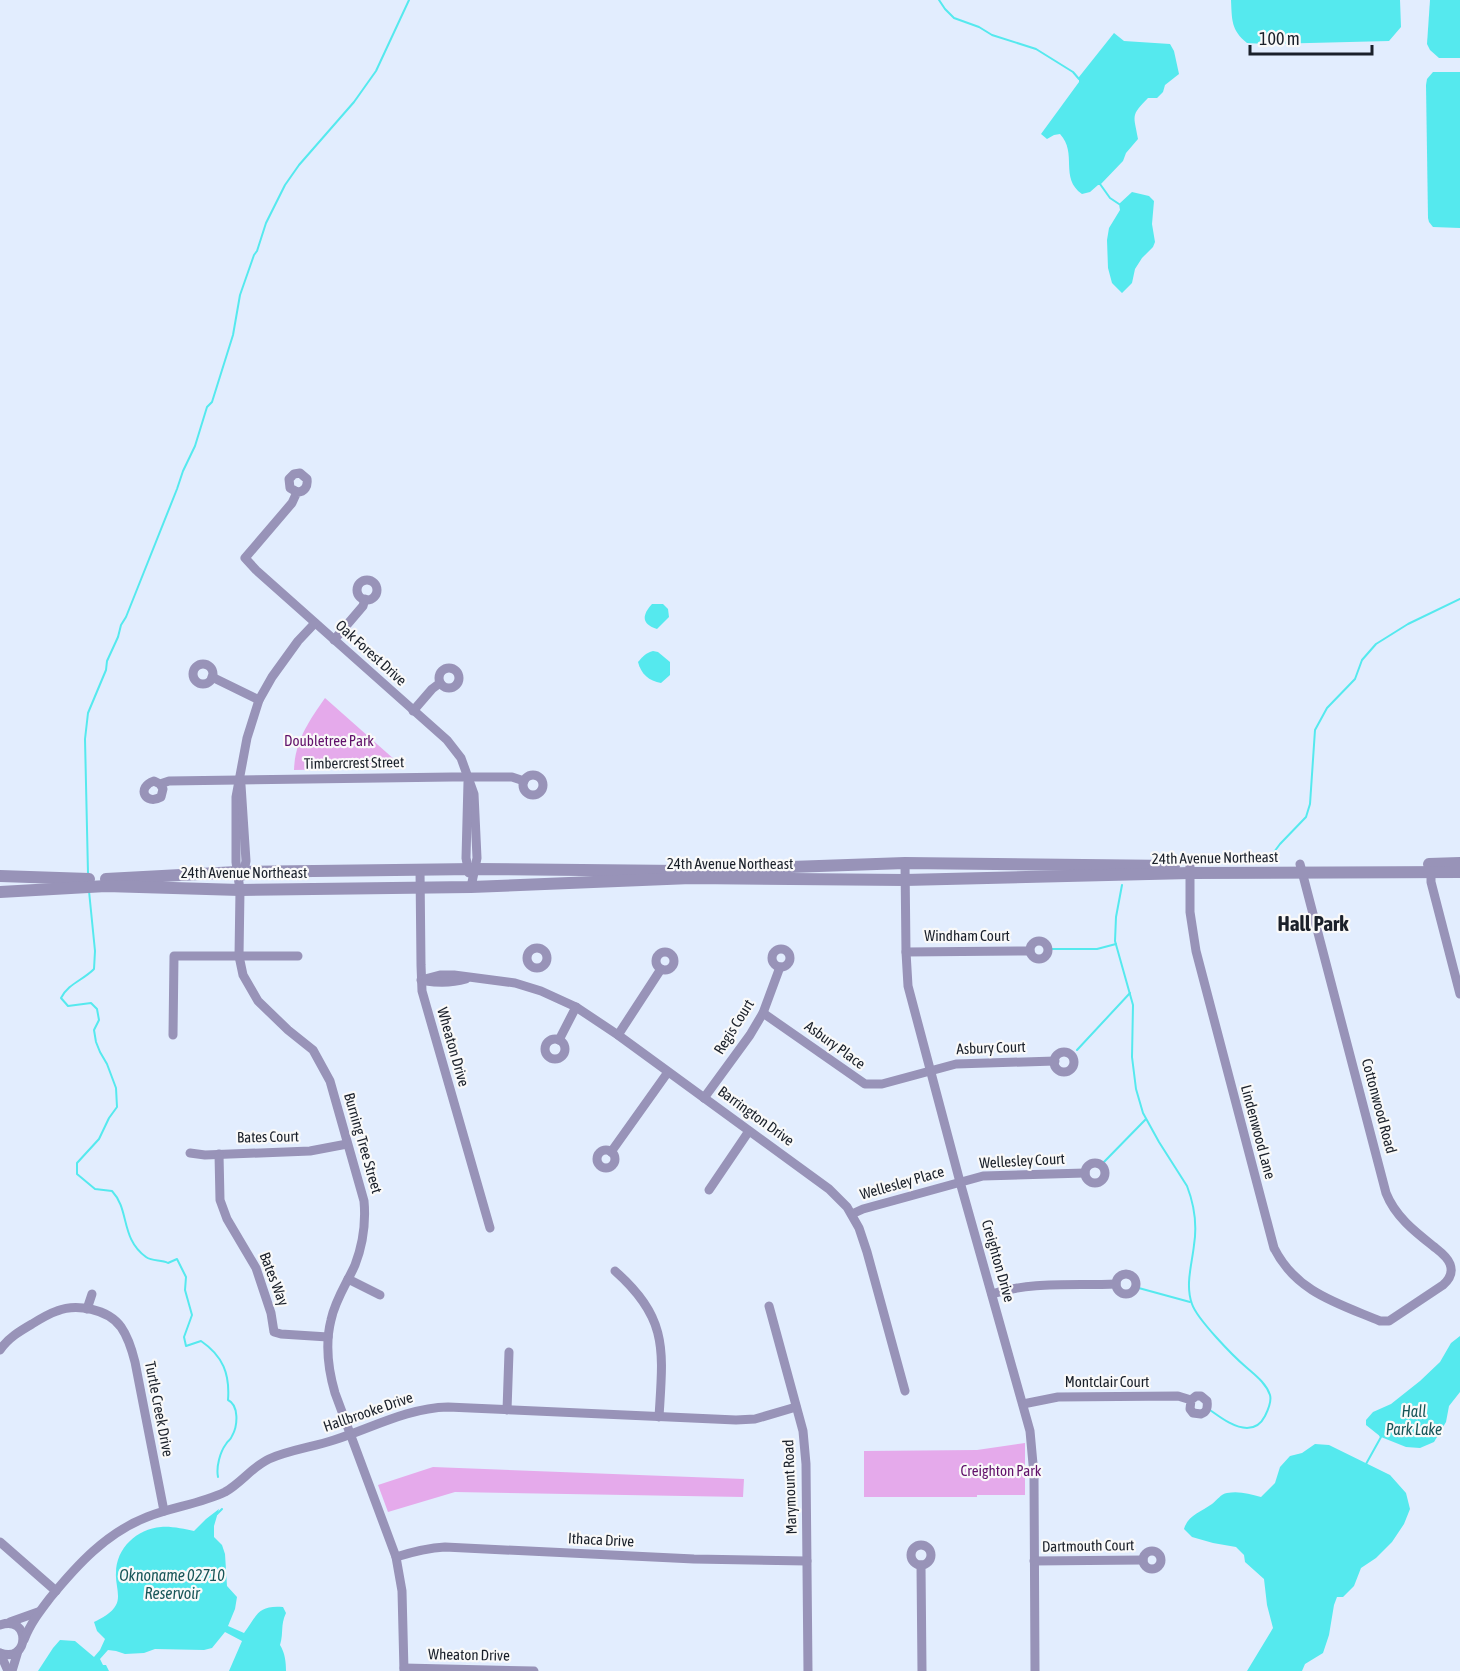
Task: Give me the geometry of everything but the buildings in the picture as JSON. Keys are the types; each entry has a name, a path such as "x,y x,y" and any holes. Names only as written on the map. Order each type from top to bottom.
{"street":[{"name":"Oak Forest Drive","path":"297,492 292,503 245,558 447,740 461,758 474,794 477,858 471,869 471,887"},
{"path":"334,640 363,606 365,599"},
{"name":"Burning Tree Street","path":"315,623 298,640 281,663 259,699 246,738 240,781 246,861 241,872 239,956 243,975 258,1001 312,1050 330,1082 362,1191 365,1218 362,1242 331,1318 328,1361 331,1380 396,1557 402,1591 404,1670"},
{"path":"212,677 259,699"},
{"path":"413,711 440,683"},
{"name":"Timbercrest Street","path":"160,784 169,781 468,777 512,777 524,781"},
{"name":"24th Avenue Northeast","path":"107,882 241,872 420,869 680,870 905,862 1190,869"},
{"name":"Creighton Drive","path":"905,862 908,986 1030,1431 1034,1456 1035,1671"},
{"name":"24th Avenue Northeast","path":"1431,868 1460,863"},
{"name":"Cottonwood Road","path":"1301,868 1386,1193 1401,1218 1445,1256 1451,1267 1448,1281 1405,1312"},
{"path":"1431,868 1431,882 1460,994"},
{"name":"24th Avenue Northeast","path":"0,876 240,890 471,887 691,878 905,880 1190,869 1431,868 1460,872"},
{"name":"Wheaton Drive","path":"420,869 421,980 425,1002 490,1228"},
{"name":"Lindenwood Lane","path":"1190,869 1190,912 1196,951 1274,1248 1294,1276 1316,1292 1380,1321 1389,1321 1405,1312"},
{"name":"24th Avenue Northeast","path":"0,892 85,882"},
{"name":"Windham Court","path":"906,952 1029,951"},
{"path":"173,1035 174,956 298,956"},
{"path":"528,986 535,967"},
{"name":"Regis Court","path":"705,1098 750,1035 762,1013 780,967"},
{"path":"618,1035 661,969"},
{"name":"Barrington Drive","path":"421,980 440,983 469,978 500,981 528,986 576,1006 815,1177 839,1197 859,1228 905,1392"},
{"path":"559,1040 576,1006"},
{"name":"Asbury Place","path":"762,1013 865,1084 882,1084 930,1070"},
{"name":"Asbury Court","path":"930,1070 966,1063 1055,1061"},
{"path":"610,1152 668,1072"},
{"path":"709,1190 749,1131"},
{"name":"Bates Court","path":"190,1153 205,1155 310,1151 348,1144"},
{"name":"Bates Way","path":"219,1154 221,1207 256,1269 272,1313 274,1332 328,1337"},
{"name":"Wellesley Court","path":"960,1182 992,1175 1085,1173"},
{"name":"Wellesley Place","path":"852,1214 960,1182"},
{"path":"615,1271 630,1284 647,1305 657,1326 661,1350 659,1417"},
{"path":"348,1279 380,1295"},
{"path":"992,1294 1024,1286 1116,1284"},
{"path":"0,1350 12,1336 45,1316 71,1308 87,1309 92,1293"},
{"name":"Marymount Road","path":"769,1306 806,1448 808,1671"},
{"name":"Turtle Creek Drive","path":"87,1309 104,1314 113,1320 122,1329 132,1350 164,1510"},
{"path":"507,1410 509,1352"},
{"name":"Montclair Court","path":"1023,1404 1058,1397 1178,1396 1191,1400"},
{"name":"Hallbrooke Drive","path":"10,1671 38,1612 75,1568 110,1537 134,1522 164,1510 205,1500 226,1491 267,1460 430,1408 748,1420 796,1407"},
{"path":"0,1542 56,1590"},
{"name":"Ithaca Drive","path":"396,1557 415,1551 445,1547 694,1560 807,1561"},
{"name":"Dartmouth Court","path":"1034,1561 1143,1560"},
{"path":"921,1565 922,1671"},
{"path":"2,1624 38,1612"},
{"path":"2,1624 17,1626 24,1640"},
{"path":"0,1653 9,1655 18,1651"},
{"path":"0,1653 10,1671"},
{"name":"Wheaton Drive","path":"404,1670 534,1671"}],"green space":[{"name":"Doubletree Park","path":"325,698 404,768 294,770 300,741 308,723"},
{"name":"Creighton Park","path":"1025,1443 1025,1495 864,1497 864,1451 977,1450"},
{"path":"433,1467 744,1479 743,1497 455,1492 388,1512 378,1485"}],"water":[{"path":"1231,0 1400,0 1401,27 1389,41 1247,43 1235,29"},
{"path":"1430,0 1460,0 1460,58 1439,58 1430,50 1427,44"},
{"path":"1114,33 1124,41 1170,44 1174,51 1179,74 1165,85 1163,92 1157,98 1148,98 1138,109 1135,120 1138,139 1126,153 1123,161 1100,185 1082,194 1071,181 1065,141 1060,134 1047,139 1041,134 1079,82 1079,77"},
{"path":"1433,72 1460,72 1460,228 1433,227 1428,218 1426,85 1427,79"},
{"path":"1132,192 1149,196 1154,201 1152,224 1155,242 1135,269 1132,283 1122,293 1112,283 1108,268 1107,240 1109,228 1120,210 1119,204"},
{"path":"652,604 663,604 668,609 669,617 657,629 648,625 645,619 646,612"},
{"path":"653,651 658,652 670,662 670,675 661,683 646,676 638,662"},
{"name":"Hall Park Lake","path":"1460,1336 1460,1392 1449,1406 1446,1422 1434,1442 1420,1448 1406,1447 1381,1437 1366,1425 1366,1420 1373,1412 1391,1404 1420,1381 1440,1362 1451,1343"},
{"path":"1315,1444 1329,1445 1390,1475 1406,1493 1410,1509 1404,1524 1392,1542 1376,1558 1361,1568 1354,1586 1343,1597 1337,1597 1323,1653 1305,1664 1302,1671 1247,1671 1273,1628 1264,1579 1245,1562 1244,1555 1236,1547 1192,1537 1184,1529 1192,1517 1225,1494 1232,1492 1261,1497 1275,1483 1280,1467 1290,1456 1302,1453"},
{"name":"Oknoname 02710 Reservoir","path":"219,1509 214,1526 214,1537 222,1545 225,1554 227,1586 237,1597 228,1626 244,1633 259,1612 268,1608 283,1607 286,1613 280,1645 285,1658 286,1671 229,1671 242,1641 225,1632 212,1648 204,1650 155,1649 144,1653 125,1654 108,1650 100,1659 109,1671 38,1671 60,1640 75,1641 94,1657 100,1650 105,1639 97,1631 94,1622 109,1613 116,1605 118,1598 117,1564 130,1541 144,1532 161,1527 194,1531"}],"waterway":[{"path":"88,873 85,739 88,713 121,625 195,446 207,407 212,402 233,335 240,295 254,255 266,223 285,185 299,165 354,102 376,71 409,0"},
{"path":"939,0 954,18 979,27 992,35 1036,49 1073,72 1079,79"},
{"path":"1100,184 1110,198 1119,204"},
{"path":"1274,852 1306,817 1310,804 1315,730 1327,708 1355,679 1362,660 1376,644 1408,624 1460,599"},
{"path":"1122,885 1116,917 1115,941 1133,1005 1132,1057 1136,1089 1143,1113 1187,1186 1191,1200 1195,1230 1189,1282 1192,1304 1216,1337 1263,1383 1270,1398 1263,1419 1253,1427 1237,1426 1210,1410"},
{"path":"89,891 95,951 94,969 68,989 61,998 68,1006 91,1003 97,1009 99,1020 94,1030 96,1042 116,1088 117,1107 99,1139 77,1163 77,1174 95,1189 112,1191 118,1199 132,1241 146,1257 168,1263 177,1259 186,1277 185,1290 192,1315 184,1337 186,1346 201,1341 220,1359 228,1382 228,1400 236,1411 235,1427 220,1455 218,1477"},
{"path":"1048,949 1097,949 1116,944"},
{"path":"1077,1050 1130,993"},
{"path":"1101,1165 1146,1119"},
{"path":"1135,1287 1190,1302"},
{"path":"1366,1464 1380,1435"},
{"path":"217,1514 222,1509"}],"district":[{"name":"Hall Park","path":"1313,924"}]}
